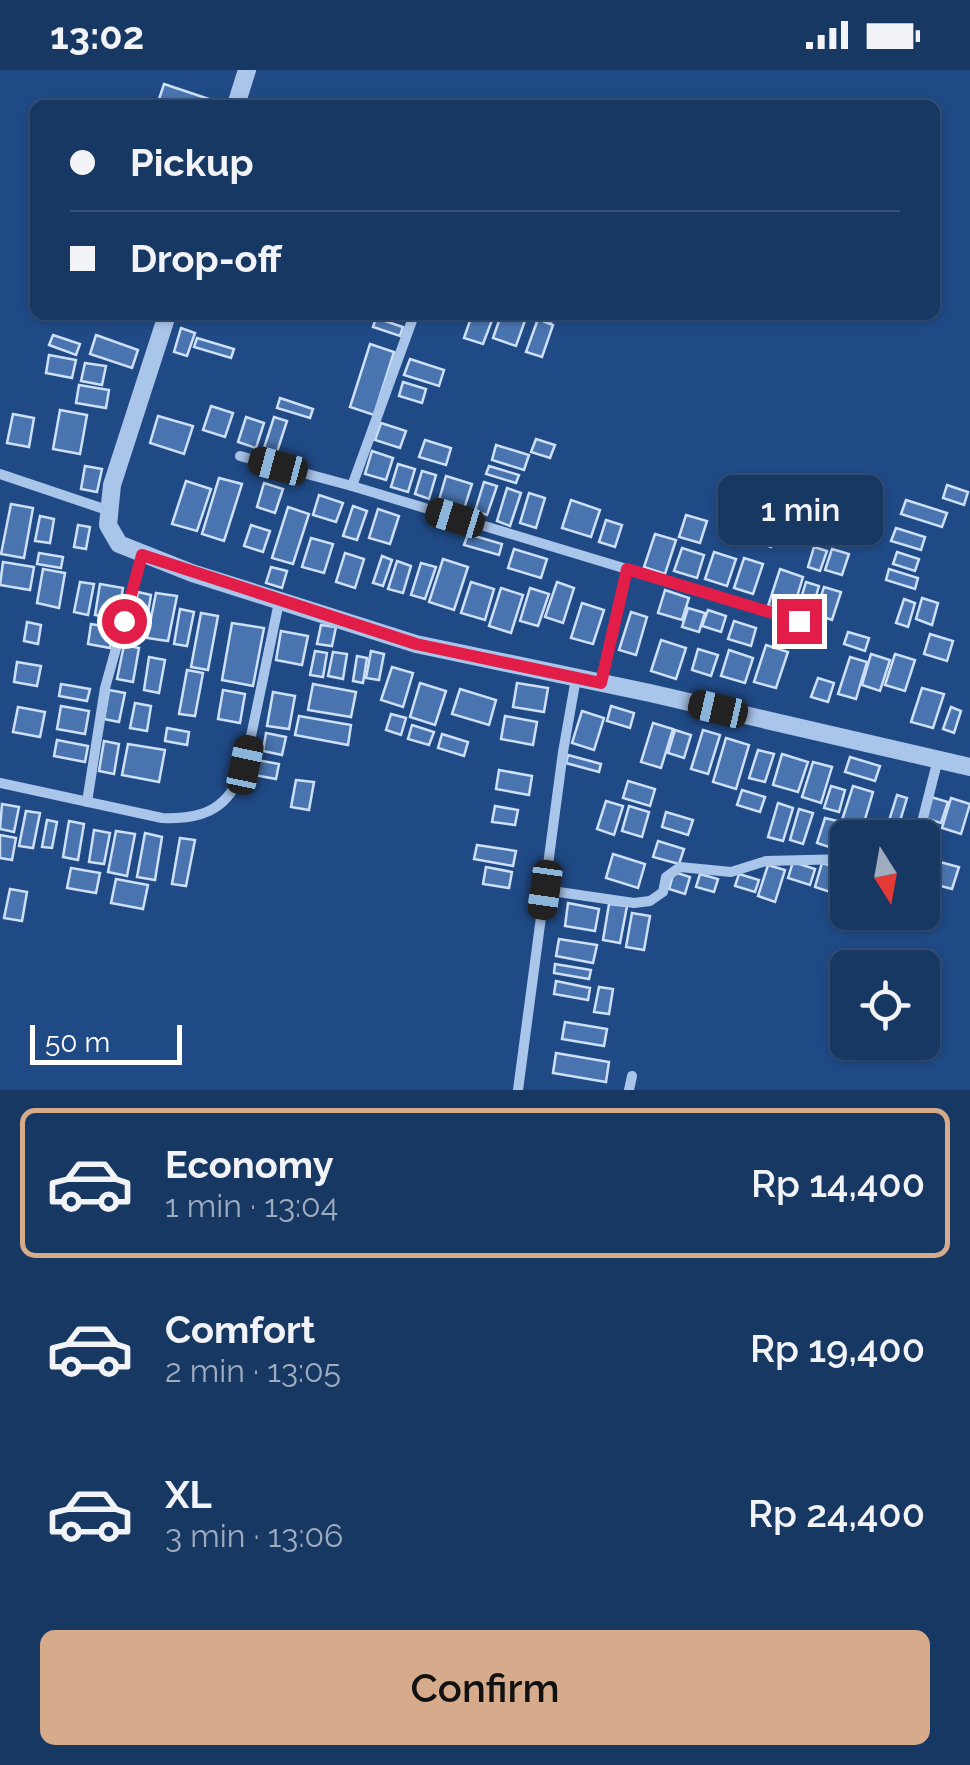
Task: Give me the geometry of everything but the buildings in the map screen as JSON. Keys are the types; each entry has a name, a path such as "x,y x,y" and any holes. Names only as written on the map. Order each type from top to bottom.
{"street":[{"path":"238,100 247,70"},
{"path":"165,320 112,484 108,525 119,544 279,602 416,644 970,767"},
{"path":"352,486 412,320"},
{"path":"240,456 799,621"},
{"path":"0,474 107,510"},
{"path":"87,802 106,688 142,555"},
{"path":"601,683 627,569"},
{"path":"0,783 162,818 188,819 211,810 237,787 245,765 279,602"},
{"path":"518,1090 576,678"},
{"path":"922,820 938,758"},
{"path":"545,890 643,903 662,892 666,878 680,867 731,872 766,862 830,860"},
{"path":"629,1090 632,1076"}],"route":[{"path":"124,621 142,555 416,644 601,683 627,569 799,621"}]}
